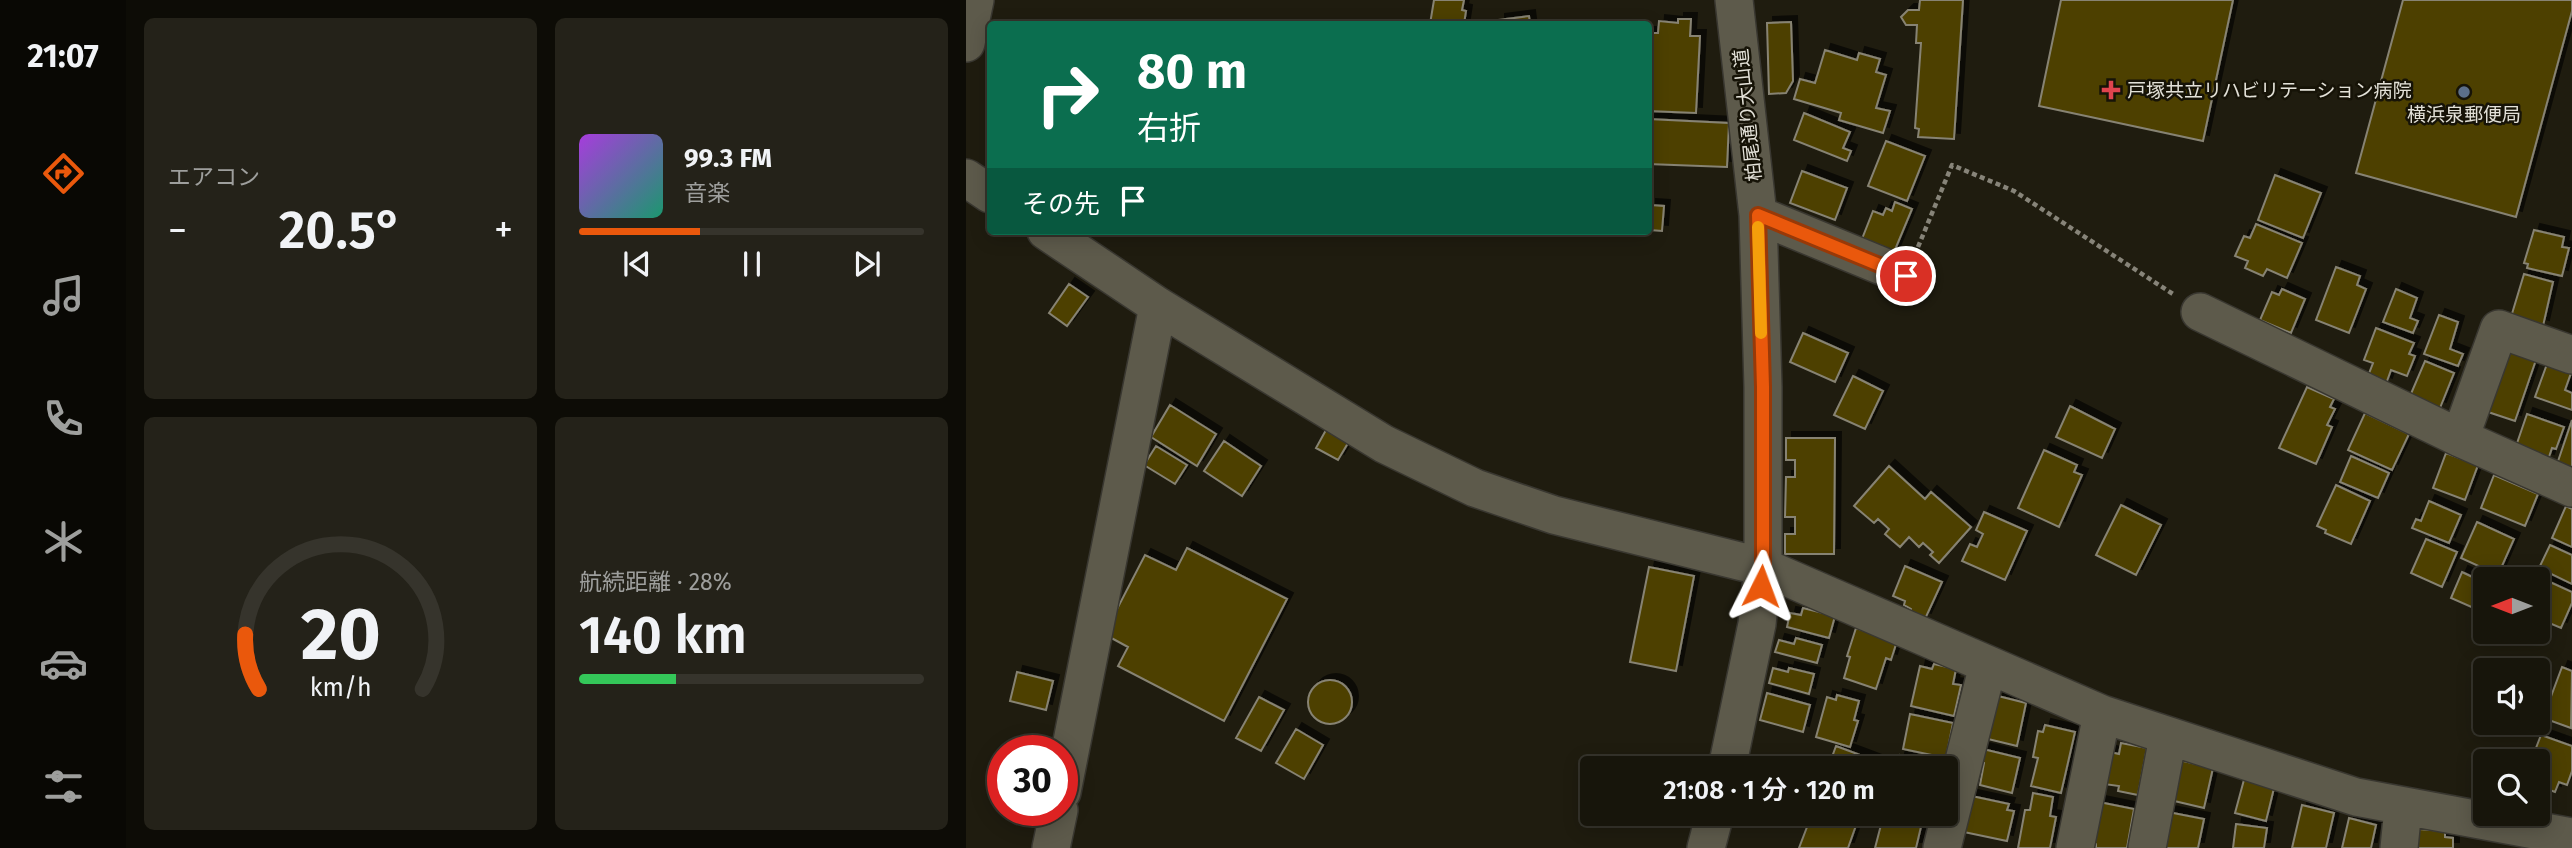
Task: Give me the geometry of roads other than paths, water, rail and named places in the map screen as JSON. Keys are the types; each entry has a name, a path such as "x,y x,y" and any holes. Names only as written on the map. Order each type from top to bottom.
{"street":[{"path":"966,43 975,0"},
{"name":"柏尾通り大山道","path":"1730,756 1757,624 1763,567 1763,387 1758,215 1734,0"},
{"path":"966,178 987,192"},
{"path":"1758,215 1906,276"},
{"path":"1052,235 1158,306 1384,443 1475,488 1553,514 1763,567 2102,714 2168,737 2356,797 2572,838 2570,848"},
{"path":"1073,735 1158,306"},
{"path":"2200,312 2460,438 2572,488"},
{"path":"2460,438 2499,329 2572,355"},
{"path":"1942,848 1988,665"},
{"path":"2075,848 2102,714"},
{"path":"2147,848 2168,737"},
{"path":"2399,848 2403,808"},
{"path":"1051,848 1056,826"},
{"path":"1706,848 1712,826"}],"place":[{"name":"戸塚共立リハビリテーション病院","path":"2111,90"},
{"name":"横浜泉郵便局","path":"2464,92"}]}
